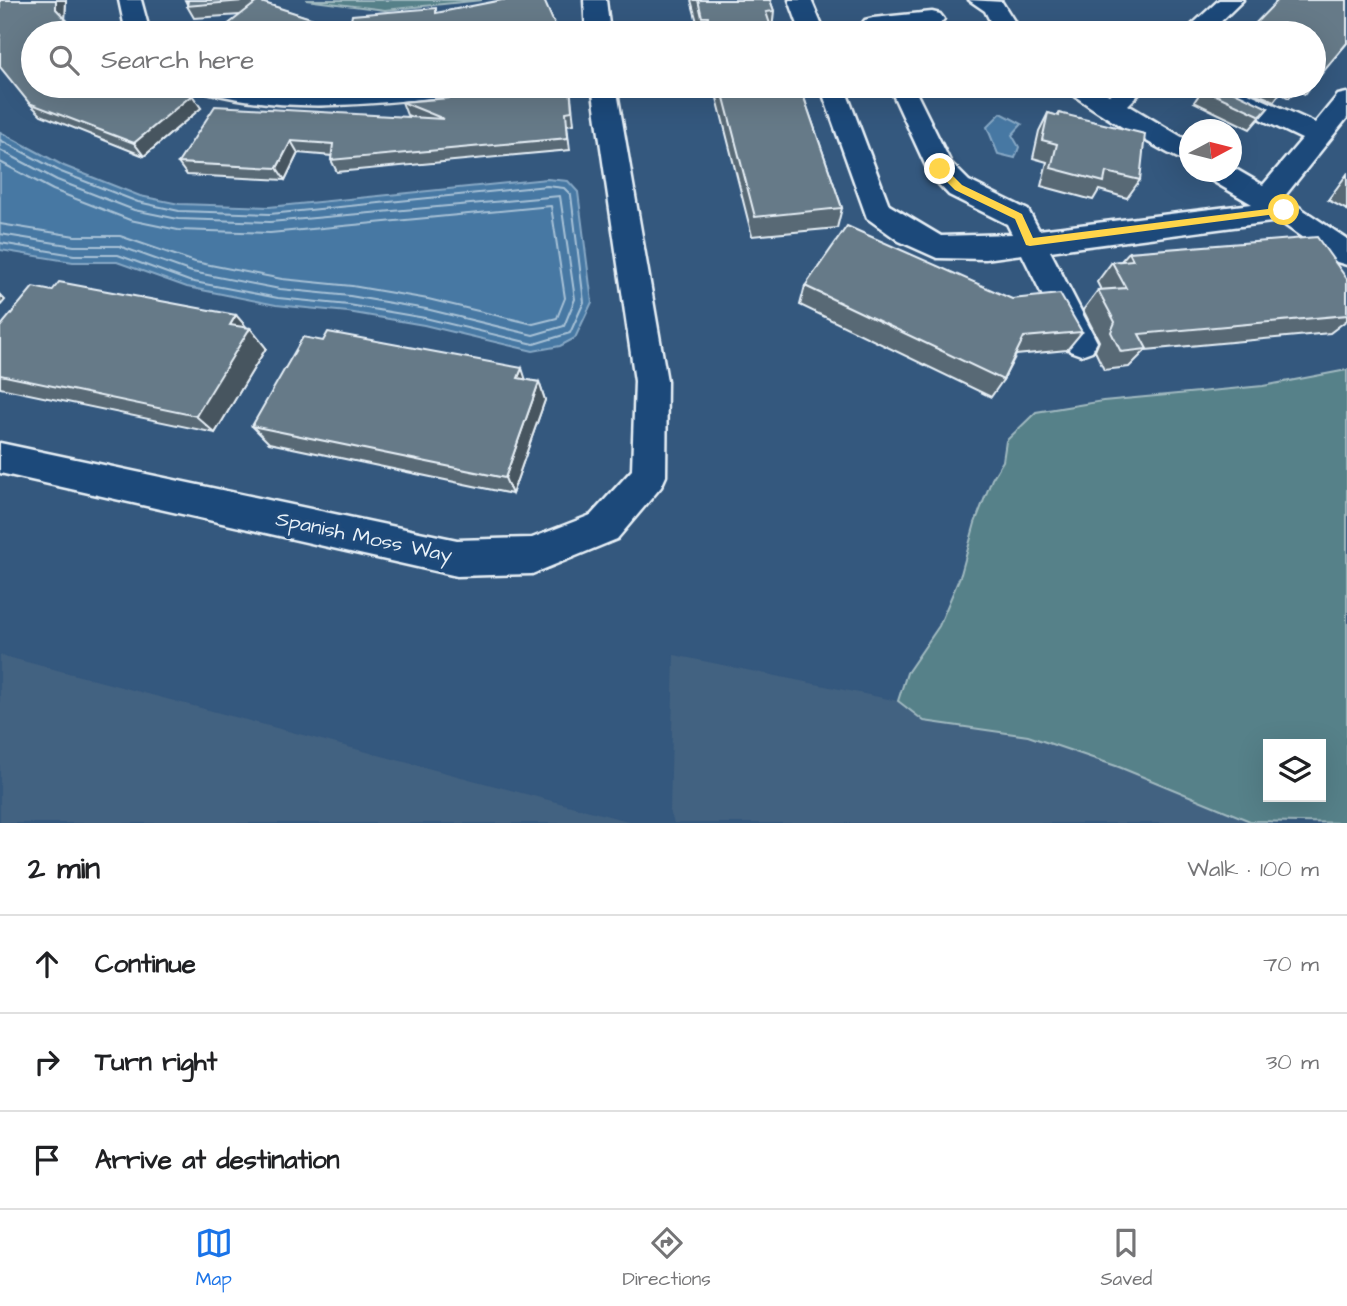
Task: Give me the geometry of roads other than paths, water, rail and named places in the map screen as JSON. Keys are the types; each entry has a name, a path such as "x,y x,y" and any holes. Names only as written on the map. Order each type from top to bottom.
{"street":[{"path":"130,0 135,21"},
{"path":"595,0 597,21"},
{"path":"800,0 808,21"},
{"path":"862,0 871,21"},
{"path":"980,0 1000,14 1002,21"},
{"path":"1208,21 1232,0"},
{"path":"923,21 941,18"},
{"path":"263,98 311,98"},
{"name":"Spanish Moss Way","path":"0,458 457,558 532,556 604,527 649,476 651,381 606,98"},
{"path":"836,98 877,211 909,233 937,247 985,248 1275,205 1319,136 1347,101"},
{"path":"907,98 940,169 958,188 1018,217 1081,342"},
{"path":"1095,98 1179,148"},
{"path":"1110,107 1121,98"},
{"path":"1238,98 1319,136"},
{"path":"1236,182 1347,254"}],"water":[{"path":"1001,113 1022,124 1012,135 1019,147 1015,158 998,154 987,127"},
{"path":"0,132 64,166 140,196 179,204 269,207 547,179 568,181 578,192 592,302 575,338 560,346 533,351 424,325 348,312 276,305 187,287 117,262 73,262 0,250"}]}
